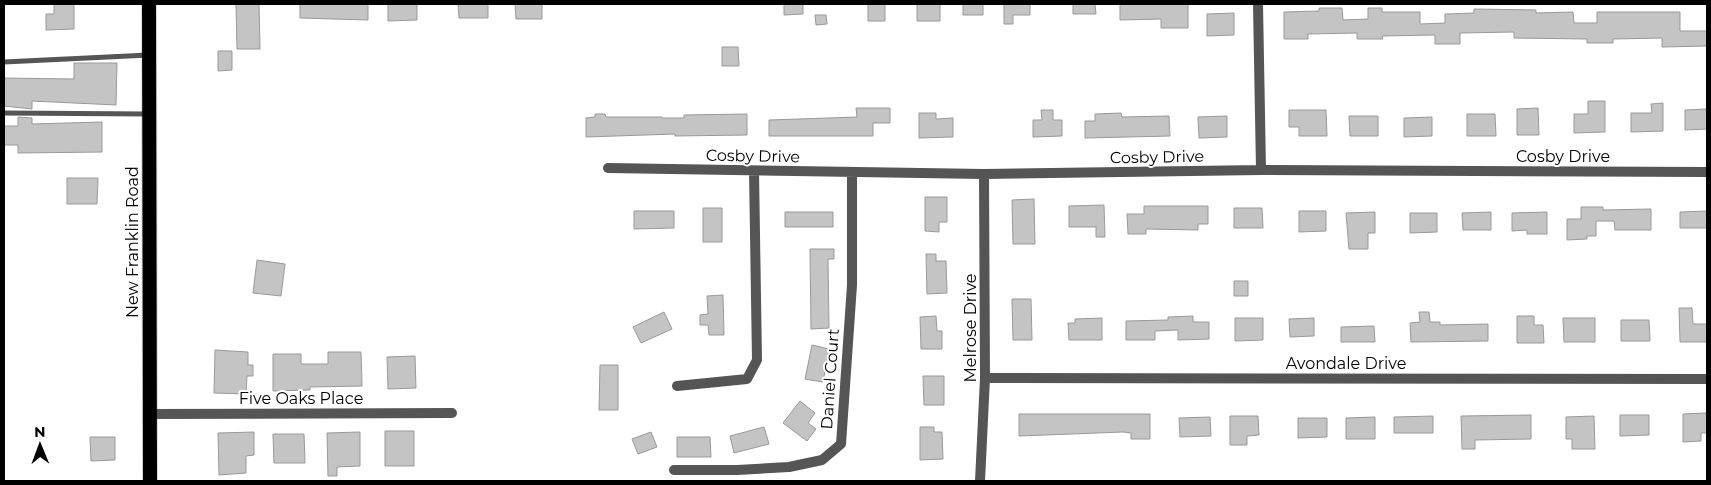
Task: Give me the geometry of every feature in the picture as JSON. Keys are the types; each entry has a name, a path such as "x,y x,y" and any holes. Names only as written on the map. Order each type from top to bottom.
{"highway":[{"name":"New Franklin Road","path":"149,4 150,481"}],"street":[{"path":"1258,4 1261,170"},
{"name":"Cosby Drive","path":"608,168 984,174 1261,170 1707,172"},
{"path":"677,386 747,379 757,360 754,170"},
{"name":"Daniel Court","path":"674,470 789,467 822,460 841,444 852,285 852,172"},
{"name":"Melrose Drive","path":"980,481 985,378 984,174"},
{"name":"Avondale Drive","path":"985,378 1707,379"},
{"name":"Five Oaks Place","path":"149,414 452,412"}],"lane":[{"path":"4,62 149,55"},
{"path":"4,113 150,114"}],"building":[{"path":"54,4 74,4 74,29 46,30 46,14 54,14"},
{"path":"236,4 259,4 260,49 237,49"},
{"path":"300,4 368,4 368,20 300,18"},
{"path":"388,4 417,4 417,20 388,21"},
{"path":"458,4 488,4 488,18 459,18"},
{"path":"515,4 542,4 542,19 516,19"},
{"path":"784,4 803,4 803,14 784,15"},
{"path":"868,4 885,4 885,21 868,21"},
{"path":"917,4 940,4 940,21 917,21"},
{"path":"963,4 983,4 983,15 963,15"},
{"path":"1004,4 1030,4 1030,15 1013,15 1013,24 1004,24"},
{"path":"1073,4 1095,4 1096,14 1073,14"},
{"path":"1120,4 1188,4 1188,28 1161,28 1161,19 1120,20"},
{"path":"1319,8 1342,8 1343,20 1368,19 1368,8 1382,8 1382,12 1420,12 1420,24 1445,23 1445,14 1474,13 1474,9 1536,10 1536,13 1573,12 1574,23 1597,23 1597,12 1680,12 1680,31 1707,31 1707,46 1662,47 1662,38 1613,39 1613,43 1587,43 1587,39 1514,38 1514,32 1460,33 1460,44 1435,44 1435,35 1382,36 1383,39 1357,39 1357,33 1308,34 1308,39 1284,39 1284,12 1319,11"},
{"path":"1234,13 1234,35 1207,36 1207,14"},
{"path":"815,15 826,15 827,24 816,25"},
{"path":"722,47 738,47 739,66 722,66"},
{"path":"218,51 232,51 232,70 218,71"},
{"path":"74,63 117,63 116,105 32,101 32,109 4,106 4,78 74,79"},
{"path":"1588,101 1605,101 1605,132 1574,133 1574,114 1588,114"},
{"path":"1663,103 1663,131 1631,132 1631,113 1652,113 1651,104"},
{"path":"856,108 890,108 890,123 873,123 873,136 769,136 769,120 857,117"},
{"path":"1538,108 1539,135 1517,135 1517,109"},
{"path":"1707,109 1707,129 1685,130 1685,110"},
{"path":"1041,110 1053,110 1053,120 1062,120 1062,136 1033,137 1033,120 1042,120"},
{"path":"1289,110 1326,110 1327,136 1299,136 1299,127 1289,127"},
{"path":"919,113 936,113 936,119 953,118 953,137 919,138"},
{"path":"1121,113 1122,117 1169,116 1170,136 1085,138 1085,121 1095,121 1095,114"},
{"path":"595,114 605,114 606,117 684,118 684,115 747,114 747,135 675,136 675,134 586,137 586,118 595,117"},
{"path":"1467,114 1495,114 1496,136 1467,136"},
{"path":"1227,116 1227,137 1199,138 1198,117"},
{"path":"1349,116 1378,116 1378,136 1350,136"},
{"path":"18,117 32,118 32,124 102,122 102,152 18,153 18,145 4,145 4,126 18,126"},
{"path":"1432,117 1432,136 1404,137 1404,118"},
{"path":"67,178 98,178 97,204 67,204"},
{"path":"925,197 947,197 947,222 939,222 939,232 925,231"},
{"path":"1034,199 1035,244 1013,244 1012,200"},
{"path":"1104,205 1105,237 1096,237 1096,227 1069,227 1069,206"},
{"path":"1144,206 1208,206 1208,224 1198,224 1198,230 1146,229 1146,234 1128,234 1127,214 1144,214"},
{"path":"1581,207 1603,207 1603,210 1651,209 1651,230 1615,230 1614,221 1596,221 1596,236 1587,236 1587,239 1567,240 1567,219 1581,219"},
{"path":"703,208 722,208 722,242 703,242"},
{"path":"1234,208 1262,208 1263,228 1234,228"},
{"path":"634,211 674,211 674,228 634,229"},
{"path":"1299,211 1326,211 1326,231 1299,232"},
{"path":"1707,211 1707,228 1680,228 1680,212"},
{"path":"785,212 833,212 833,227 785,227"},
{"path":"1375,212 1375,233 1368,233 1368,249 1349,249 1346,213"},
{"path":"1491,212 1491,230 1463,230 1462,213"},
{"path":"1547,212 1547,234 1527,234 1527,230 1512,231 1512,213"},
{"path":"1410,213 1437,213 1437,232 1410,233"},
{"path":"810,249 834,249 834,259 828,259 829,328 811,329"},
{"path":"926,254 936,254 936,261 946,261 947,293 927,294"},
{"path":"257,260 285,264 281,296 253,293"},
{"path":"1234,281 1248,281 1248,296 1234,296"},
{"path":"723,295 724,335 709,335 708,325 700,325 700,315 708,314 707,296"},
{"path":"1012,299 1031,299 1032,340 1013,340"},
{"path":"1679,308 1692,308 1693,324 1707,324 1707,342 1680,342"},
{"path":"664,312 672,329 641,343 633,327"},
{"path":"1419,312 1429,312 1430,322 1440,322 1440,325 1488,324 1488,341 1411,342 1410,323 1420,322"},
{"path":"936,316 937,331 942,331 942,349 921,349 920,317"},
{"path":"1193,316 1193,322 1209,322 1209,339 1178,340 1178,330 1155,331 1155,340 1126,340 1126,321 1168,320 1168,317"},
{"path":"1517,316 1534,316 1534,325 1543,325 1544,343 1517,343"},
{"path":"1102,318 1102,340 1069,340 1068,323 1075,323 1075,319"},
{"path":"1235,318 1263,318 1263,340 1235,341"},
{"path":"1314,318 1314,336 1290,337 1289,319"},
{"path":"1563,318 1595,318 1595,342 1564,342"},
{"path":"1621,320 1649,320 1650,341 1621,341"},
{"path":"1374,326 1375,342 1341,342 1341,327"},
{"path":"812,345 829,349 823,382 805,379"},
{"path":"215,350 248,352 248,365 253,365 253,376 247,376 246,394 214,393"},
{"path":"328,352 361,352 362,386 310,387 310,390 273,391 273,354 301,354 301,364 328,364"},
{"path":"415,356 416,388 388,389 387,357"},
{"path":"600,365 618,365 618,410 599,410"},
{"path":"923,376 944,376 944,405 924,405"},
{"path":"800,401 815,413 808,423 816,429 807,441 783,423"},
{"path":"1707,413 1707,433 1701,433 1701,441 1683,442 1683,414"},
{"path":"1019,414 1150,414 1150,439 1131,439 1131,433 1123,432 1019,436"},
{"path":"1531,415 1531,439 1475,440 1475,449 1462,449 1461,416"},
{"path":"1620,415 1649,415 1649,435 1620,436"},
{"path":"1230,416 1258,416 1259,435 1247,436 1247,445 1230,445"},
{"path":"1433,416 1433,433 1394,433 1394,417"},
{"path":"1594,416 1595,449 1572,449 1572,439 1566,439 1566,417"},
{"path":"1210,417 1211,436 1180,437 1179,418"},
{"path":"1375,417 1375,439 1346,439 1346,418"},
{"path":"1298,418 1327,418 1327,437 1298,438"},
{"path":"764,427 769,444 734,453 730,436"},
{"path":"920,427 934,427 934,432 942,432 943,459 920,460"},
{"path":"385,431 414,431 414,466 385,466"},
{"path":"254,432 254,455 246,456 246,473 219,475 218,433"},
{"path":"360,432 360,466 337,467 337,476 328,476 327,433"},
{"path":"651,432 657,447 638,454 632,439"},
{"path":"273,434 304,434 305,463 274,463"},
{"path":"90,437 115,437 115,460 91,461"},
{"path":"677,437 710,437 711,457 677,457"}]}
